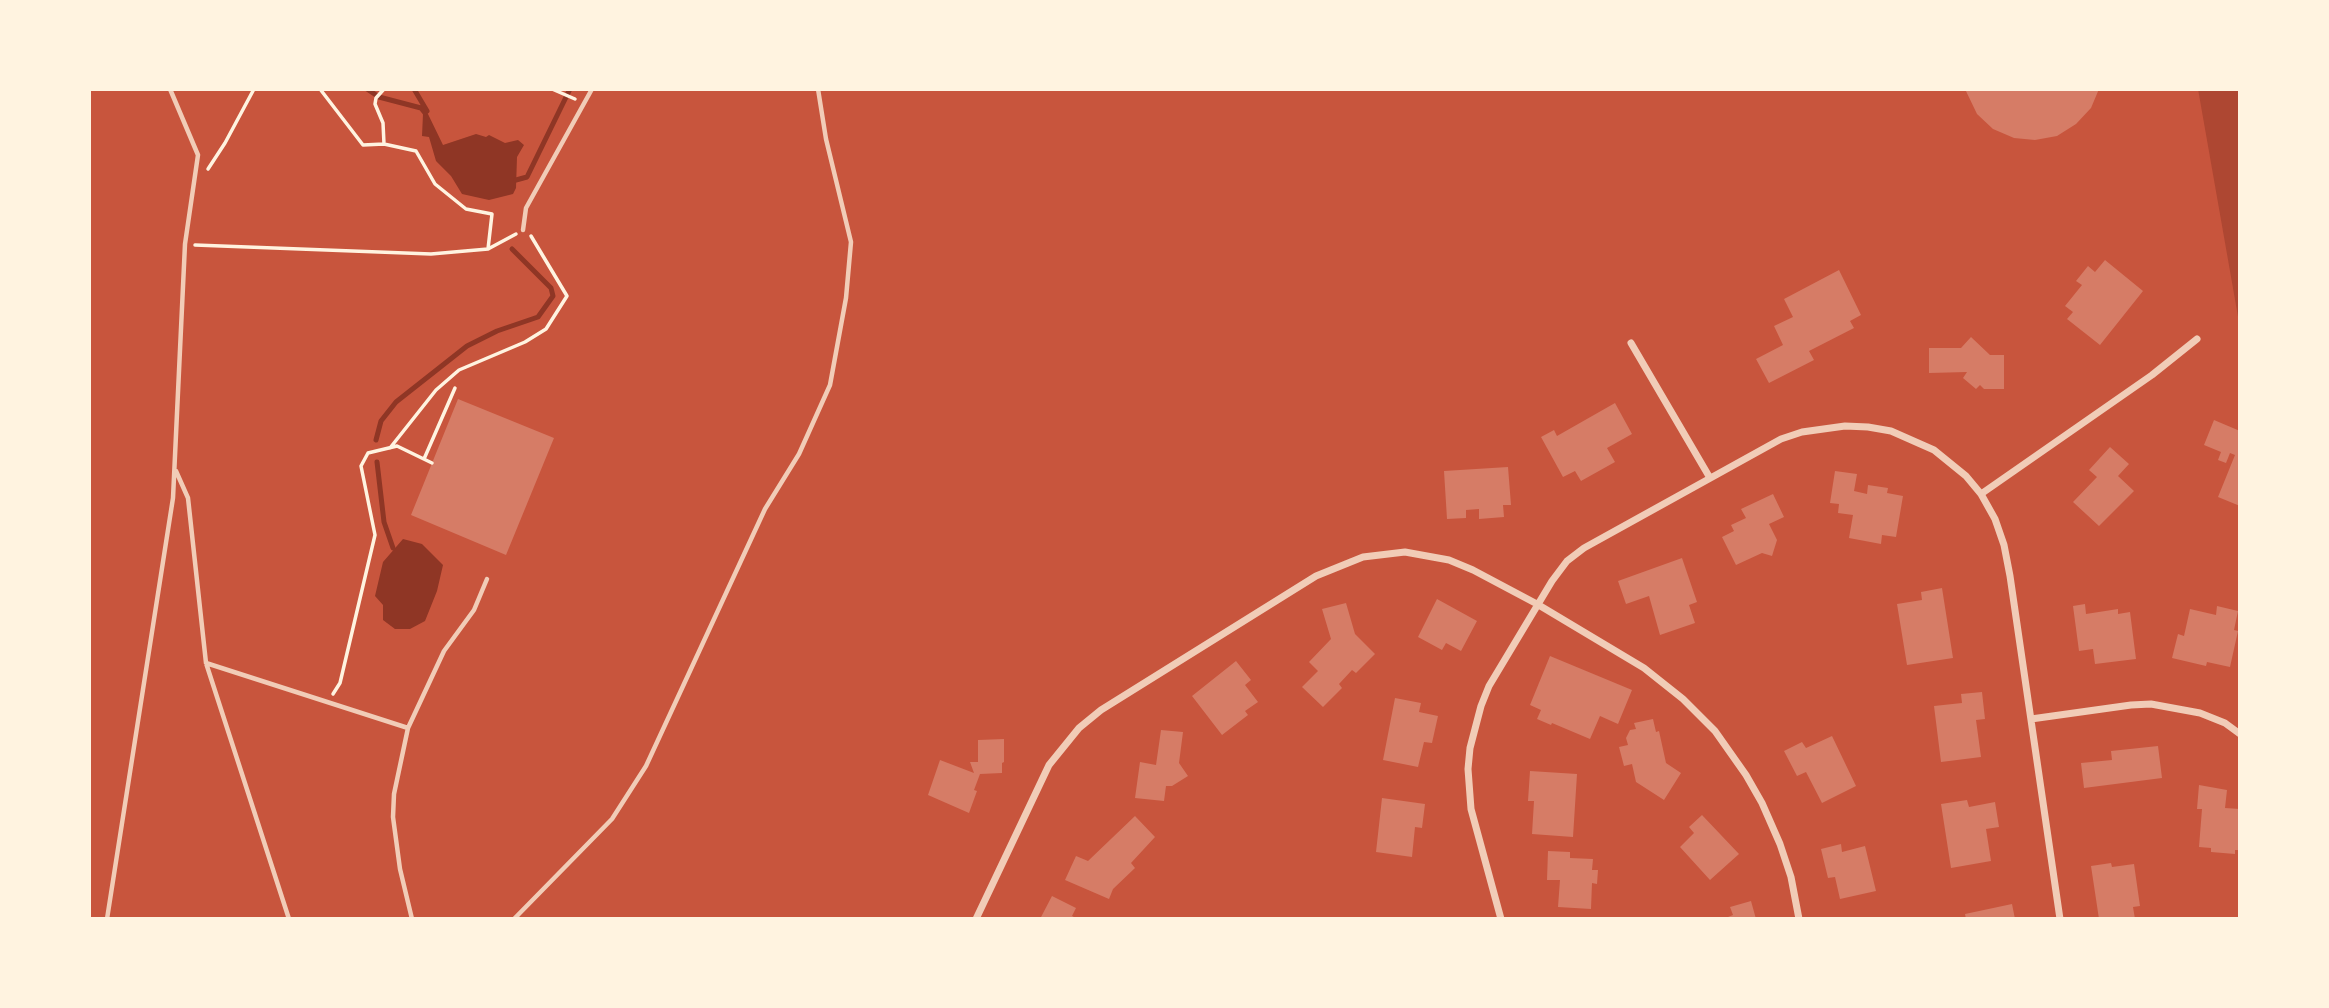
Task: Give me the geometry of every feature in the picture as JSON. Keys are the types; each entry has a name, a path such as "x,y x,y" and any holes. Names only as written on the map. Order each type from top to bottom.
{"street":[{"path":"1981,494 2152,376 2197,339"},
{"path":"1631,343 1710,478"},
{"path":"1501,919 1471,809 1468,769 1470,748 1489,686 1537,604 1567,561 1584,548 1780,439 1802,432 1845,425 1892,431 1934,450 1966,476 1981,494 1995,519 2004,545 2060,919"},
{"path":"976,919 1039,784 1062,746 1079,728 1101,710 1316,576 1363,557 1405,552 1449,560 1473,570 1537,604 1644,668 1683,699 1715,731 1762,803 1791,877 1799,919"},
{"path":"2031,719 2151,704 2200,713 2225,723 2240,734"}],"lane":[{"path":"107,919 173,498 185,244 198,155 170,89"},
{"path":"523,230 526,208 592,89"},
{"path":"514,919 612,819 646,765 765,509 799,454 830,385 846,298 851,242 818,89"},
{"path":"175,468 188,498 206,663 289,919"},
{"path":"412,919 400,869 393,817 394,794 408,728 444,651 474,610 487,579"},
{"path":"206,663 408,728"}],"path":[{"path":"193,191 225,143 254,89"},
{"path":"320,89 363,145 384,144 416,151 435,184 466,209 492,214 488,249"},
{"path":"552,89 572,98"},
{"path":"382,91 375,104 383,123 384,144"},
{"path":"185,244 431,254 488,249 523,230 532,237 567,296 546,328 525,342 459,370 436,390 390,448"},
{"path":"424,459 455,388"},
{"path":"329,702 340,683 376,535 361,466 368,453 397,446 432,463"}],"shaded area":[{"path":"2198,89 2240,89 2240,328"},
{"path":"427,112 443,145 476,134 486,137 489,135 505,143 518,140 524,145 517,157 516,188 513,194 489,200 462,194 451,176 436,161 429,137 422,136 423,114"},
{"path":"403,539 422,544 443,565 437,591 425,621 410,629 395,629 383,620 383,605 375,596 383,562"}],"building":[{"path":"1965,89 2099,89 2091,108 2076,124 2057,136 2035,140 2014,138 1993,129 1977,114"},
{"path":"2105,260 2143,291 2100,345 2067,319 2073,312 2065,306 2082,285 2076,281 2088,266 2095,272"},
{"path":"1839,270 1861,315 1850,321 1854,328 1809,351 1814,360 1769,383 1756,359 1783,345 1774,326 1793,317 1784,299"},
{"path":"1971,337 1990,355 2004,355 2004,389 1984,389 1980,385 1976,389 1963,378 1967,372 1929,373 1929,348 1961,348"},
{"path":"458,399 554,438 506,555 411,515"},
{"path":"1615,403 1632,434 1607,448 1615,462 1581,481 1575,471 1563,477 1541,437 1554,430 1557,436"},
{"path":"2214,420 2240,431 2240,506 2218,497 2235,455 2230,453 2226,463 2218,460 2221,452 2204,445"},
{"path":"2110,447 2129,464 2118,476 2134,491 2099,526 2073,502 2097,477 2089,470"},
{"path":"1508,467 1511,505 1503,505 1504,517 1479,519 1479,509 1466,510 1466,518 1447,519 1444,471"},
{"path":"1835,471 1857,474 1854,491 1867,494 1868,485 1888,488 1887,493 1903,496 1896,537 1882,535 1881,544 1849,538 1853,515 1838,513 1839,504 1830,503"},
{"path":"1773,494 1784,517 1769,524 1777,540 1772,556 1762,553 1736,565 1722,537 1734,531 1731,525 1746,518 1741,509"},
{"path":"1682,558 1697,602 1689,605 1695,623 1660,635 1649,596 1626,604 1618,581"},
{"path":"1942,588 1953,658 1907,665 1897,604 1922,600 1921,592"},
{"path":"1437,599 1477,621 1461,651 1446,643 1442,650 1418,637"},
{"path":"1346,603 1355,634 1375,654 1356,673 1352,670 1339,684 1342,688 1323,707 1302,687 1318,671 1309,662 1331,639 1322,609"},
{"path":"2085,604 2086,614 2118,609 2118,614 2130,612 2136,659 2095,664 2093,649 2079,651 2073,606"},
{"path":"2217,606 2238,611 2234,630 2238,631 2230,667 2207,662 2206,666 2172,658 2178,634 2184,636 2190,609 2216,615"},
{"path":"1550,656 1632,690 1618,724 1600,716 1590,739 1537,719 1541,710 1530,705"},
{"path":"1236,661 1251,680 1245,685 1258,702 1245,711 1248,715 1222,735 1192,696"},
{"path":"1982,692 1985,719 1976,720 1981,757 1941,762 1934,706 1962,703 1961,694"},
{"path":"1395,698 1421,703 1419,712 1438,716 1432,743 1424,742 1418,767 1383,760"},
{"path":"1653,719 1656,732 1659,731 1666,763 1681,773 1664,800 1636,782 1632,764 1624,766 1619,747 1628,745 1626,738 1630,730 1636,729 1634,723"},
{"path":"1161,730 1183,732 1179,763 1188,776 1172,786 1166,786 1164,801 1135,798 1140,762 1156,765"},
{"path":"1832,736 1856,786 1822,803 1806,772 1797,776 1784,751 1802,742 1806,748"},
{"path":"1004,739 1002,773 980,774 969,813 928,795 940,760 974,773 970,762 978,762 978,740"},
{"path":"2158,746 2162,778 2084,788 2081,763 2112,760 2111,751"},
{"path":"1530,771 1577,774 1573,837 1532,834 1534,801 1528,801"},
{"path":"2199,785 2227,790 2225,808 2240,809 2240,850 2235,850 2235,854 2211,852 2211,848 2199,847 2202,809 2197,809"},
{"path":"1382,798 1425,804 1422,828 1415,827 1412,857 1376,852"},
{"path":"1967,800 1969,807 1995,802 1999,827 1986,829 1991,861 1951,868 1941,804"},
{"path":"1702,815 1739,854 1710,880 1680,847 1694,833 1689,827"},
{"path":"1135,816 1155,837 1131,863 1135,868 1113,889 1109,899 1065,880 1076,856 1088,861"},
{"path":"1841,844 1842,852 1865,846 1876,891 1840,899 1835,877 1828,878 1821,849"},
{"path":"1548,851 1570,852 1570,858 1593,859 1592,870 1598,870 1597,884 1592,883 1591,909 1558,907 1560,880 1547,880"},
{"path":"2111,863 2112,867 2134,864 2140,906 2133,907 2135,919 2099,919 2091,866"},
{"path":"1052,896 1076,908 1072,916 1078,919 1040,919"},
{"path":"1751,901 1756,919 1723,919 1733,915 1730,907"},
{"path":"2012,904 2015,919 1966,919 1965,914"}],"waterway":[{"path":"367,89 379,97 421,108 425,113"},
{"path":"414,89 427,111"},
{"path":"516,180 527,177 570,89"},
{"path":"376,440 381,421 396,402 467,346 497,331 538,317 553,296 551,288 512,249"},
{"path":"377,462 384,522 393,548"}]}
